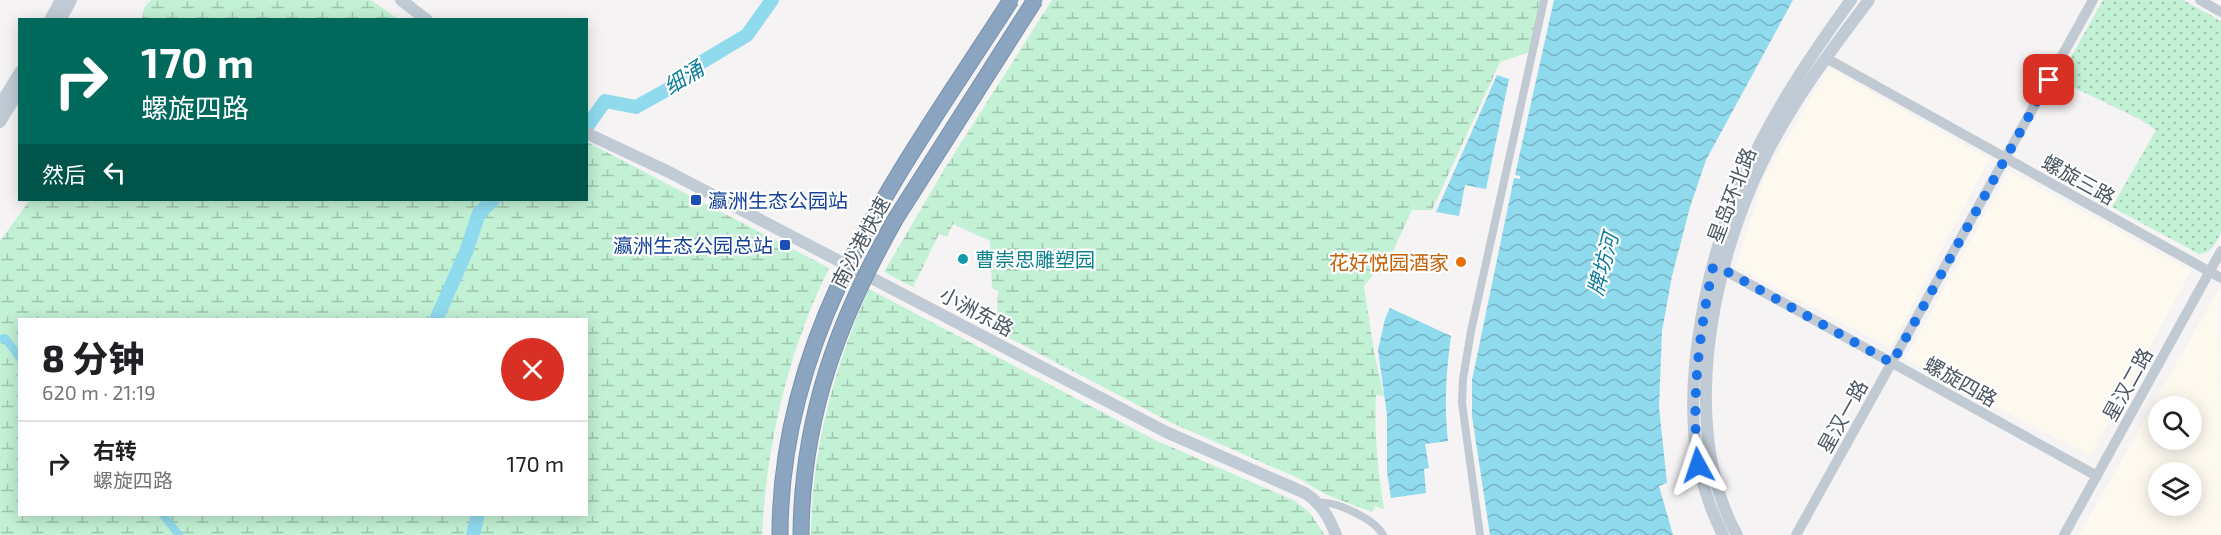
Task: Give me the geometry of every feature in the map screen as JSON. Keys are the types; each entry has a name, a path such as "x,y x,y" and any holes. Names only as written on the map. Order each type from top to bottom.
{"highway":[{"name":"南沙港快速","path":"780,535 784,471 792,420 806,365 827,308 852,255 888,192 1011,0"},
{"name":"南沙港快速","path":"801,535 804,479 812,426 826,369 846,315 896,218 1035,0"}],"main road":[{"path":"51,18 61,0"},
{"path":"61,18 71,0"},
{"path":"401,0 424,18"},
{"name":"星岛环北路","path":"1723,535 1708,502 1698,465 1695,387 1698,352 1735,199 1756,151 1784,100 1851,0"},
{"name":"星岛环北路","path":"1737,535 1715,480 1710,459 1706,412 1710,343 1719,269 1764,158 1826,58 1869,0"},
{"path":"0,105 18,75"},
{"path":"0,122 18,92"},
{"name":"小洲东路","path":"588,133 677,176 1166,432 1297,489 1319,503"},
{"path":"1319,503 1336,535"}],"street":[{"path":"1480,535 1463,417 1462,379 1544,0"},
{"name":"星汉一路","path":"1796,535 2093,0"},
{"path":"2200,0 2221,12"},
{"name":"螺旋三路","path":"1826,58 2221,278"},
{"name":"星汉二路","path":"2064,535 2221,251"},
{"name":"螺旋四路","path":"1719,269 2097,476"},
{"path":"1319,503 1330,503 1371,521 1383,535"}],"shaded area":[{"path":"1829,68 1989,159 1890,348 1735,266 1765,175"},
{"path":"2009,171 2191,271 2090,456 1905,359"},
{"path":"2220,287 2221,535 2079,535 2148,414 2148,450 2202,450 2202,396 2158,396"}],"green space":[{"path":"151,0 371,0 397,18 142,18 144,8"},
{"path":"1052,0 1542,0 1530,52 1500,62 1432,210 1412,210 1393,251 1364,286 1374,352 1384,396 1376,395 1377,452 1384,509 1375,506 1372,512 1327,495 1298,478 1172,423 996,331 998,291 992,288 990,241 953,224 947,237 939,234 913,287 884,272 945,168"},
{"path":"2103,0 2183,0 2221,21 2221,233 2213,247 2207,252 2199,254 2112,207 2156,130 2139,119 2069,85 2061,75"},
{"path":"588,143 829,268 802,332 782,398 769,466 762,535 0,535 0,241 29,201 588,201"},
{"path":"869,289 1153,439 1295,501 1310,513 1325,535 811,535 816,471 827,409 845,348"}],"water":[{"name":"牌坊河","path":"1554,0 1793,0 1706,160 1690,207 1672,276 1662,331 1659,407 1667,483 1659,486 1673,535 1490,535 1472,416 1472,380 1514,178 1520,179 1520,176 1515,175"},
{"path":"1497,75 1509,79 1486,189 1465,185 1459,216 1436,212"},
{"path":"1390,308 1451,336 1446,389 1448,441 1425,444 1429,468 1424,469 1426,493 1391,498 1387,472 1387,415 1378,350"}],"waterway":[{"name":"细涌","path":"588,125 605,101 636,107 670,88 687,71 747,35 772,0"},
{"name":"细涌","path":"437,318 466,252 479,213 492,201"},
{"path":"0,339 5,338 18,355"},
{"path":"164,516 179,535"},
{"name":"细涌","path":"473,535 478,516"}],"place":[{"name":"瀛洲生态公园站","path":"696,200"},
{"name":"瀛洲生态公园总站","path":"785,245"},
{"name":"曹崇思雕塑园","path":"963,259"},
{"name":"花好悦园酒家","path":"1461,262"}],"route":[{"path":"1698,465 1695,429 1696,364 1713,267 1724,270 1892,363 2049,80"}]}
